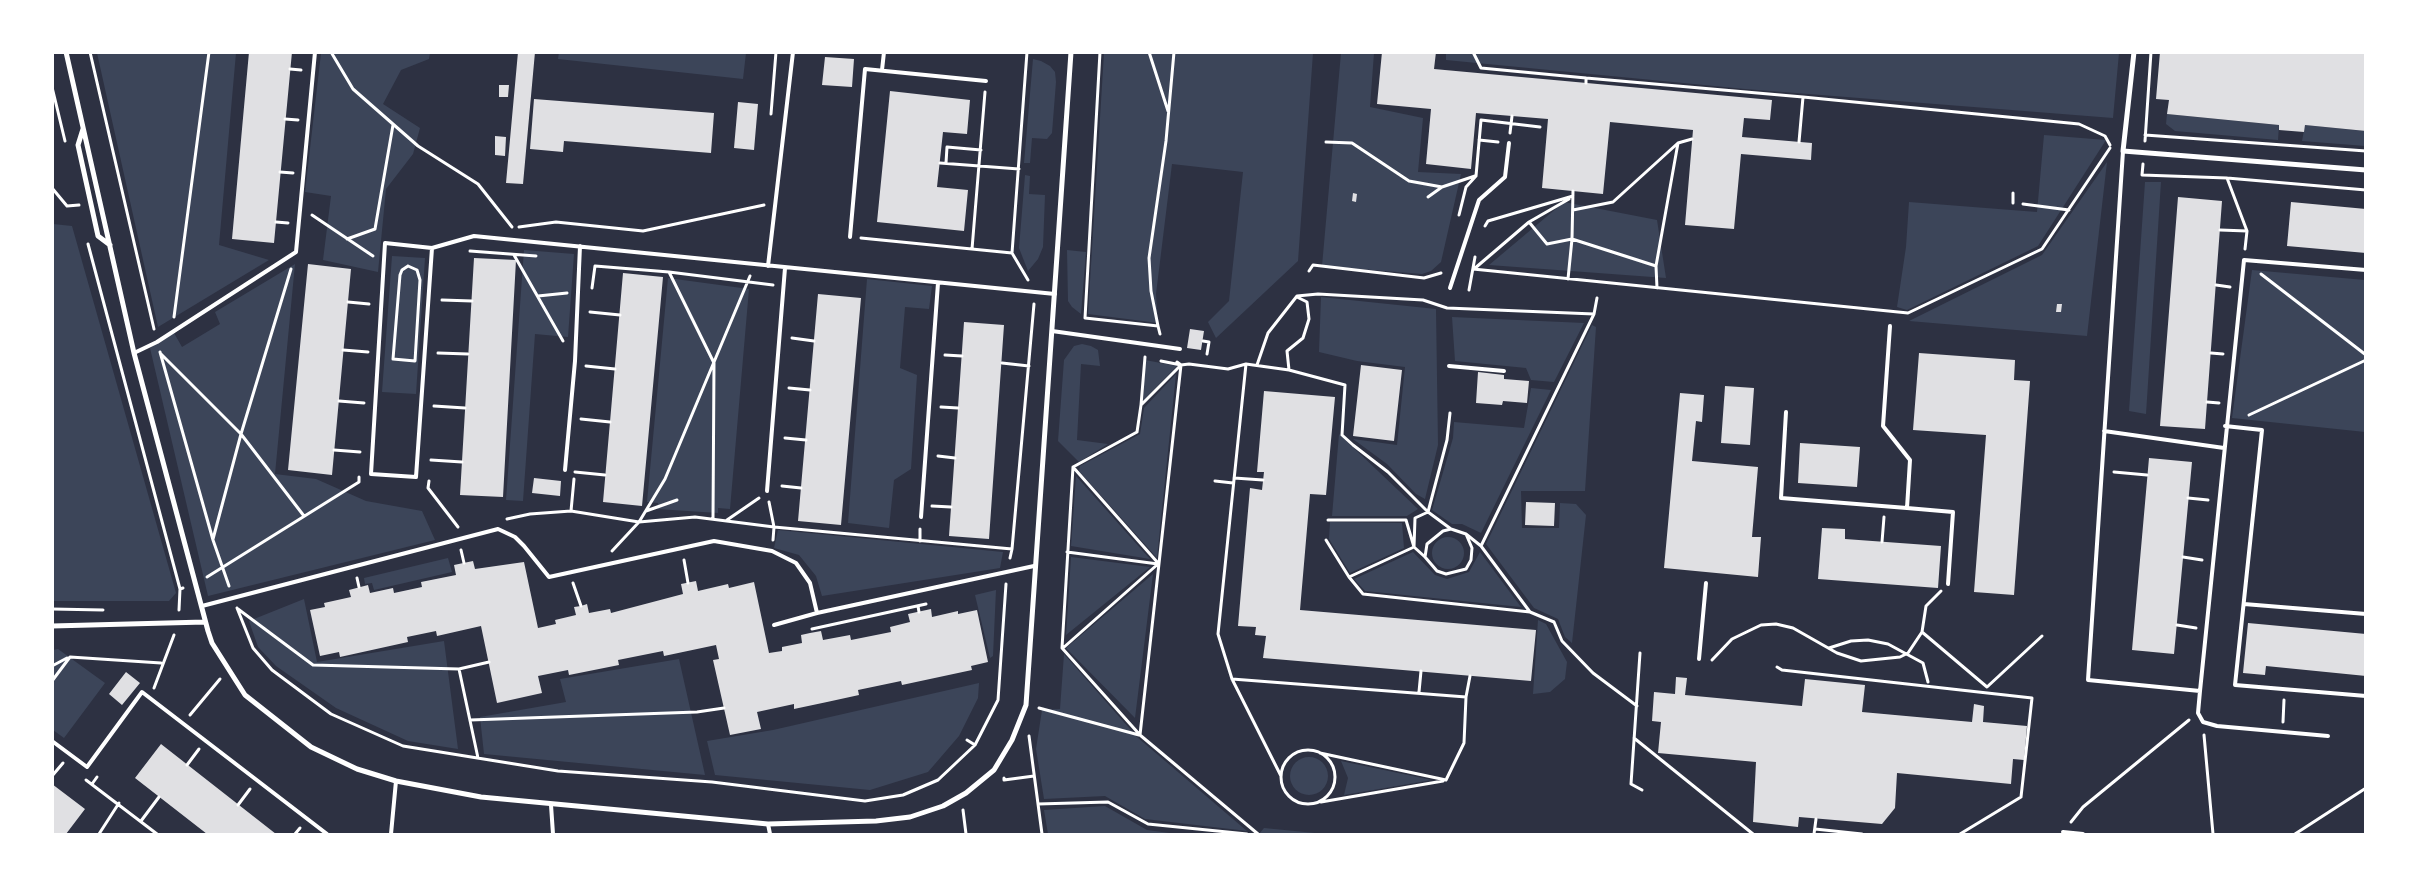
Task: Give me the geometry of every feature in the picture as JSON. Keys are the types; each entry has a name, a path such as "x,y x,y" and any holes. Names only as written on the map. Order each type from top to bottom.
{"street":[{"path":"66,52 134,353 170,494 212,643 244,695 312,747 357,769 396,780 482,797 768,824 876,821 910,817 943,806 966,793 994,770 1012,740 1026,705 1034,566 1071,52"},
{"path":"2134,52 2123,150 2366,170"},
{"path":"83,128 78,145 98,236 110,245"},
{"path":"52,626 206,622"}],"lane":[{"path":"134,353 157,342 296,252 315,52"},
{"path":"768,266 793,52"},
{"path":"882,70 884,52"},
{"path":"850,237 865,69 986,80"},
{"path":"1450,288 1479,200 1505,177 1509,143"},
{"path":"2123,150 2088,680 2200,691"},
{"path":"432,248 416,477 371,474 385,243 432,248 474,236 1054,294"},
{"path":"565,470 575,361 580,246"},
{"path":"2328,736 2217,726 2203,722 2198,713 2218,501 2244,260 2366,270"},
{"path":"767,492 785,268"},
{"path":"921,517 938,283"},
{"path":"1890,326 1883,426 1910,460 1907,508"},
{"path":"1052,331 1180,350"},
{"path":"1449,366 1504,371"},
{"path":"1786,412 1781,498 1953,512 1948,584"},
{"path":"2226,426 2262,430 2235,685 2366,696"},
{"path":"2104,431 2224,448"},
{"path":"202,606 498,529 515,537 549,577 714,541 772,551 796,563 810,583 816,613"},
{"path":"774,625 816,613 1034,566"},
{"path":"1699,659 1706,583"},
{"path":"2244,604 2366,614"},
{"path":"52,741 87,766 142,692 327,834"},
{"path":"391,834 396,780"},
{"path":"551,805 553,834"},
{"path":"768,824 770,834"},
{"path":"2063,832 2082,834"}],"path":[{"path":"90,52 160,354 212,540 253,648 272,670 332,714 403,746 558,771 712,782 865,801 903,795 938,780 975,745 998,700 1008,571 1012,549 1035,301 1026,300"},
{"path":"172,332 210,52"},
{"path":"331,52 353,89 418,146 478,184 513,228 556,222 643,231 764,204 763,214"},
{"path":"1027,52 1012,253 1035,293"},
{"path":"1085,318 1100,52"},
{"path":"1149,52 1169,114"},
{"path":"1158,326 1151,292 1150,258 1169,114 1174,52"},
{"path":"1473,52 1481,68 2080,124 2105,136 2111,147"},
{"path":"1586,78 1586,83"},
{"path":"972,249 986,80"},
{"path":"52,88 67,150"},
{"path":"1799,142 1803,97"},
{"path":"1511,124 1512,116"},
{"path":"1457,222 1466,187 1476,176 1481,120 1540,126"},
{"path":"348,239 375,229 393,124"},
{"path":"1473,269 1908,312 2042,250 2125,128"},
{"path":"2145,135 2366,151"},
{"path":"1479,140 1509,143"},
{"path":"1573,210 1613,202 1678,143 1692,140"},
{"path":"1326,142 1352,143 1409,181 1442,187"},
{"path":"1657,288 1656,266 1678,143"},
{"path":"946,163 947,147 980,150"},
{"path":"940,163 1019,169"},
{"path":"1428,197 1442,187 1476,176"},
{"path":"53,189 67,206 79,205"},
{"path":"1568,279 1572,239 1573,191"},
{"path":"2013,193 2013,203"},
{"path":"77,196 81,214"},
{"path":"1473,269 1529,222 1573,196"},
{"path":"1483,228 1488,221 1573,196"},
{"path":"2023,204 2069,210"},
{"path":"300,209 384,263"},
{"path":"1529,222 1547,244 1572,239 1656,266"},
{"path":"2220,230 2247,232"},
{"path":"850,237 1012,253"},
{"path":"499,239 515,256 575,361"},
{"path":"88,242 180,589 179,623 161,664 150,700"},
{"path":"466,250 542,257"},
{"path":"212,540 241,434 296,252"},
{"path":"1469,290 1476,252"},
{"path":"596,567 639,522 665,479 755,265"},
{"path":"1309,271 1313,265 1424,278 1441,273 1445,266"},
{"path":"408,266 417,270 420,280 414,360 393,359 400,275 402,270 408,266"},
{"path":"592,294 595,266 669,272 784,287"},
{"path":"669,272 714,363 713,518"},
{"path":"538,296 569,293 570,284"},
{"path":"441,309 442,292"},
{"path":"1257,366 1268,333 1297,296 1318,294 1423,300 1447,308 1594,314"},
{"path":"1289,370 1287,351 1303,338 1309,319 1307,302 1297,296"},
{"path":"1481,546 1594,314 1597,298"},
{"path":"442,300 472,301"},
{"path":"348,302 372,304"},
{"path":"589,321 591,303"},
{"path":"590,312 620,315"},
{"path":"792,338 814,340"},
{"path":"1203,341 1209,342 1207,354"},
{"path":"368,360 369,342"},
{"path":"437,362 438,344"},
{"path":"344,350 369,352"},
{"path":"438,352 468,354"},
{"path":"160,354 241,434 304,516"},
{"path":"940,355 962,356"},
{"path":"584,375 586,357"},
{"path":"1073,468 1137,432 1144,357 1181,365 1188,364 1228,369 1246,364 1289,370 1345,385 1342,435 1388,472 1428,512 1451,529 1466,534 1481,546 1530,612"},
{"path":"2226,426 2366,360"},
{"path":"1002,362 1029,366"},
{"path":"1246,364 1218,634 1232,679 1281,776 1282,785 1292,799 1308,804 1446,780"},
{"path":"1141,405 1181,365"},
{"path":"1140,735 1181,365"},
{"path":"585,366 615,369"},
{"path":"789,388 810,390"},
{"path":"364,413 365,394"},
{"path":"434,415 435,397"},
{"path":"339,400 364,403"},
{"path":"434,406 465,408"},
{"path":"937,406 958,408"},
{"path":"579,428 581,410"},
{"path":"1428,512 1447,440 1450,413"},
{"path":"580,419 610,422"},
{"path":"785,438 806,440"},
{"path":"360,462 362,442"},
{"path":"334,450 361,452"},
{"path":"430,470 431,451"},
{"path":"933,456 955,458"},
{"path":"431,460 462,462"},
{"path":"571,511 576,464"},
{"path":"1073,468 1159,564"},
{"path":"1073,468 1062,648 1140,735 1258,834"},
{"path":"2101,471 2147,475"},
{"path":"180,589 222,569 359,482 359,472"},
{"path":"575,472 605,475"},
{"path":"1234,478 1263,480"},
{"path":"429,479 428,488 466,537"},
{"path":"1215,481 1233,483"},
{"path":"782,486 801,488"},
{"path":"727,520 767,492 774,527"},
{"path":"2188,498 2218,501"},
{"path":"645,512 677,500"},
{"path":"921,517 929,513 929,506 951,507"},
{"path":"1882,542 1884,506"},
{"path":"504,520 530,514 571,511 639,522 695,517 713,518 774,527 1012,549"},
{"path":"1414,547 1415,518 1428,512"},
{"path":"1328,520 1406,520 1414,547 1437,571 1446,574 1466,570 1471,560 1472,548 1466,534"},
{"path":"1425,557 1427,544 1443,531 1451,529"},
{"path":"1326,540 1349,577 1363,594 1530,612 1554,622 1562,641 1593,674 1637,706"},
{"path":"1349,577 1414,547"},
{"path":"1067,552 1159,564"},
{"path":"462,555 464,563"},
{"path":"2183,557 2212,561"},
{"path":"675,561 692,558"},
{"path":"684,559 688,583"},
{"path":"1062,648 1159,564"},
{"path":"357,578 359,588"},
{"path":"1711,660 1732,639 1761,625 1776,624 1793,628 1828,648 1861,661 1900,658 1908,653 1922,632 1926,606 1948,584"},
{"path":"576,585 581,606"},
{"path":"918,606 919,612"},
{"path":"237,608 313,665 459,669 489,662"},
{"path":"2177,625 2206,629"},
{"path":"1922,632 1987,687 2042,636"},
{"path":"1828,648 1851,641 1868,640 1888,644 1908,653 1923,663 1928,682"},
{"path":"1640,653 1630,784 1642,790"},
{"path":"52,666 70,657 161,664"},
{"path":"52,681 70,657"},
{"path":"1777,667 1782,670 2032,698 2021,797 1960,834"},
{"path":"183,724 228,669"},
{"path":"459,669 478,758"},
{"path":"1419,692 1421,671"},
{"path":"1446,780 1464,743 1466,697 1470,676"},
{"path":"1232,679 1466,697"},
{"path":"1026,705 1140,735"},
{"path":"470,720 697,712 724,708"},
{"path":"2063,832 2083,807 2198,713"},
{"path":"2203,722 2213,834"},
{"path":"1028,730 1042,834"},
{"path":"1634,738 1753,834"},
{"path":"967,740 975,745"},
{"path":"187,765 199,748"},
{"path":"1281,776 1288,760 1294,754 1312,750 1446,780"},
{"path":"1316,803 1331,792 1335,784 1333,766 1328,758 1320,753"},
{"path":"52,776 64,762"},
{"path":"102,769 92,784 157,834"},
{"path":"238,805 252,787"},
{"path":"2295,834 2366,788"},
{"path":"141,821 159,797"},
{"path":"1038,804 1108,802 1148,824 1247,834"},
{"path":"99,834 119,803"},
{"path":"962,804 966,834"},
{"path":"1814,834 1816,819"},
{"path":"1815,829 1862,834"}],"shaded area":[{"path":"559,52 746,53 743,79 558,59"},
{"path":"97,53 236,53 219,245 269,260 158,327"},
{"path":"321,53 430,53 429,59 401,70 383,104 420,128 413,154 386,189 378,272 323,260 331,196 305,192"},
{"path":"1104,53 1313,53 1298,261 1216,338 1208,322 1229,301 1243,172 1172,164 1156,294 1158,323 1088,314"},
{"path":"1341,53 1374,53 1370,107 1423,118 1418,172 1461,174 1441,262 1431,271 1422,274 1322,266"},
{"path":"1446,53 2119,53 2113,118 1745,89 1446,60"},
{"path":"1033,59 1050,66 1055,72 1052,133 1047,139 1032,138 1030,163 1024,163"},
{"path":"2167,114 2279,125 2278,140 2175,131 2166,124"},
{"path":"2305,125 2365,131 2365,146 2302,141"},
{"path":"2044,135 2106,140 2038,246 1907,310 1897,307 1906,247 1909,202 2037,212"},
{"path":"2107,162 2087,336 1909,321 2042,255"},
{"path":"1025,175 1030,176 1029,194 1045,195 1043,247 1038,259 1028,271 1019,248"},
{"path":"2145,182 2161,182 2146,414 2129,411"},
{"path":"1564,202 1657,220 1666,278 1489,265"},
{"path":"53,224 72,226 176,593 169,601 53,601"},
{"path":"524,250 574,254 568,337 535,334 523,501 506,500"},
{"path":"1067,250 1086,252 1081,314 1068,301"},
{"path":"392,256 425,258 416,394 382,392"},
{"path":"295,264 275,474 316,479 366,501 422,511 435,540 208,596 150,348 174,333 182,347 220,324 215,312"},
{"path":"2252,270 2365,280 2365,432 2232,418"},
{"path":"668,278 749,289 730,509 718,508 718,513 657,509 658,503 647,502"},
{"path":"867,279 932,286 929,309 905,307 900,368 917,375 911,469 894,480 889,528 848,523"},
{"path":"1321,297 1436,309 1438,445 1425,499 1416,494 1387,464 1353,439 1397,445 1405,367 1357,361 1319,352"},
{"path":"1452,317 1584,323 1554,382 1531,380 1526,368 1455,361"},
{"path":"1592,325 1596,327 1585,491 1521,491 1522,528 1559,528 1560,503 1576,504 1586,515 1572,643 1565,637 1558,619 1534,608 1486,544"},
{"path":"1082,344 1098,350 1100,366 1081,364 1077,440 1108,444 1079,462 1058,441 1064,360 1074,346"},
{"path":"1145,360 1177,366 1143,401"},
{"path":"1176,374 1157,558 1079,471 1080,466 1140,434 1144,408"},
{"path":"1531,388 1551,390 1481,533 1462,524 1452,524 1432,510 1453,438 1454,422 1524,428"},
{"path":"1339,434 1418,509 1407,516 1332,516"},
{"path":"1076,476 1150,559 1071,546"},
{"path":"1330,522 1402,523 1404,548 1350,573 1329,539"},
{"path":"778,530 1003,552 1000,568 822,596 816,576 799,555 774,548"},
{"path":"1448,537 1460,541 1464,553 1460,565 1448,569 1436,565 1432,553 1436,541"},
{"path":"1413,552 1435,575 1447,579 1469,572 1480,552 1521,607 1365,591 1354,579"},
{"path":"1071,557 1150,567 1066,635"},
{"path":"448,558 452,572 374,590 372,583 365,584 364,578"},
{"path":"1153,574 1135,718 1066,648"},
{"path":"996,590 993,656 990,658 975,595"},
{"path":"304,599 317,662 444,641 458,749 408,741 336,708 276,666 258,647 249,621"},
{"path":"1538,620 1546,624 1567,662 1565,679 1550,692 1533,694"},
{"path":"58,649 105,683 64,738 53,730 53,650"},
{"path":"1064,654 1137,737 1247,831 1145,819 1105,796 1044,799 1036,749 1042,710 1060,709"},
{"path":"679,659 705,775 484,754 480,717 566,702 560,679"},
{"path":"979,683 978,698 959,736 928,772 870,790 715,775 707,741 773,730"},
{"path":"1309,757 1322,763 1328,776 1322,789 1309,795 1296,789 1290,776 1296,763"},
{"path":"1341,761 1432,780 1344,795 1348,778"},
{"path":"1105,806 1147,830 1177,834 1048,834 1044,810"},
{"path":"1264,828 1325,834 1259,834"}],"building":[{"path":"249,52 292,52 274,243 232,239"},
{"path":"518,52 535,52 523,184 506,183"},
{"path":"1382,52 1436,52 1434,69 1772,100 1770,120 1744,118 1742,137 1812,143 1811,160 1741,154 1734,229 1685,225 1693,130 1610,122 1603,194 1542,188 1548,119 1476,113 1471,169 1426,164 1431,109 1377,104"},
{"path":"2160,52 2366,53 2366,131 2305,125 2304,132 2279,130 2279,125 2167,114 2169,100 2156,99"},
{"path":"825,57 854,59 852,87 822,85"},
{"path":"499,85 509,85 508,97 499,97"},
{"path":"890,91 970,100 967,134 943,132 937,187 968,190 964,231 877,222"},
{"path":"534,99 714,113 711,153 564,141 563,152 530,149"},
{"path":"738,102 758,104 754,150 734,148"},
{"path":"495,136 506,137 505,156 495,155"},
{"path":"1353,193 1357,194 1356,202 1352,201"},
{"path":"2178,197 2222,201 2205,429 2160,426"},
{"path":"2291,202 2366,209 2366,253 2287,246"},
{"path":"474,258 516,260 503,497 460,495"},
{"path":"308,264 351,269 332,475 288,470"},
{"path":"623,273 663,277 642,506 603,502"},
{"path":"818,294 861,298 841,525 798,521"},
{"path":"2057,304 2062,304 2061,312 2056,312"},
{"path":"964,322 1004,325 989,539 949,536"},
{"path":"1190,329 1204,331 1201,350 1187,348"},
{"path":"1919,353 2015,360 2014,380 2030,381 2014,595 1974,592 1986,435 1913,430"},
{"path":"1361,365 1402,370 1394,441 1353,436"},
{"path":"1478,372 1504,375 1504,379 1529,381 1527,403 1503,401 1502,405 1476,403"},
{"path":"1725,386 1754,388 1750,445 1721,443"},
{"path":"1264,391 1335,397 1326,495 1310,494 1300,610 1536,630 1531,681 1263,658 1266,636 1255,635 1256,627 1238,626 1250,488 1262,490 1264,472 1257,472"},
{"path":"1680,393 1704,395 1702,422 1696,421 1692,461 1758,467 1752,537 1761,537 1758,577 1664,568"},
{"path":"1800,443 1860,447 1857,487 1798,483"},
{"path":"2149,458 2192,462 2174,654 2132,650"},
{"path":"534,478 561,481 560,496 532,493"},
{"path":"1526,502 1555,503 1554,526 1525,525"},
{"path":"1822,528 1845,529 1845,539 1941,546 1938,588 1818,579"},
{"path":"473,561 475,569 524,562 538,628 556,624 555,620 576,615 574,607 587,604 589,613 610,609 611,613 683,594 681,584 696,581 698,591 728,584 729,588 754,582 769,653 782,651 782,647 802,643 801,635 810,633 821,631 823,640 850,635 851,640 891,632 890,627 910,622 908,614 931,609 932,617 958,611 958,614 977,610 988,662 971,666 972,670 902,685 901,681 858,690 859,695 827,702 794,709 794,704 757,712 761,729 730,735 713,660 719,659 716,645 664,656 663,651 618,660 619,665 569,675 568,670 538,676 542,693 497,703 481,626 437,636 436,631 407,637 408,642 340,657 339,652 320,656 310,610 325,607 324,603 351,597 349,590 368,585 370,593 393,588 394,593 422,587 421,582 456,575 454,565"},
{"path":"2248,623 2366,634 2366,676 2266,666 2265,675 2243,673"},
{"path":"126,672 140,683 122,705 109,694"},
{"path":"1676,677 1687,678 1685,695 1802,706 1805,679 1865,685 1862,712 1972,722 1974,704 1984,706 1983,722 2027,726 2024,760 2013,759 2011,784 1897,773 1895,808 1882,824 1799,817 1798,827 1753,822 1756,762 1658,753 1661,722 1652,721 1654,692 1675,694"},
{"path":"161,744 276,834 207,834 135,778"},
{"path":"52,784 85,809 66,834 52,834"}]}
